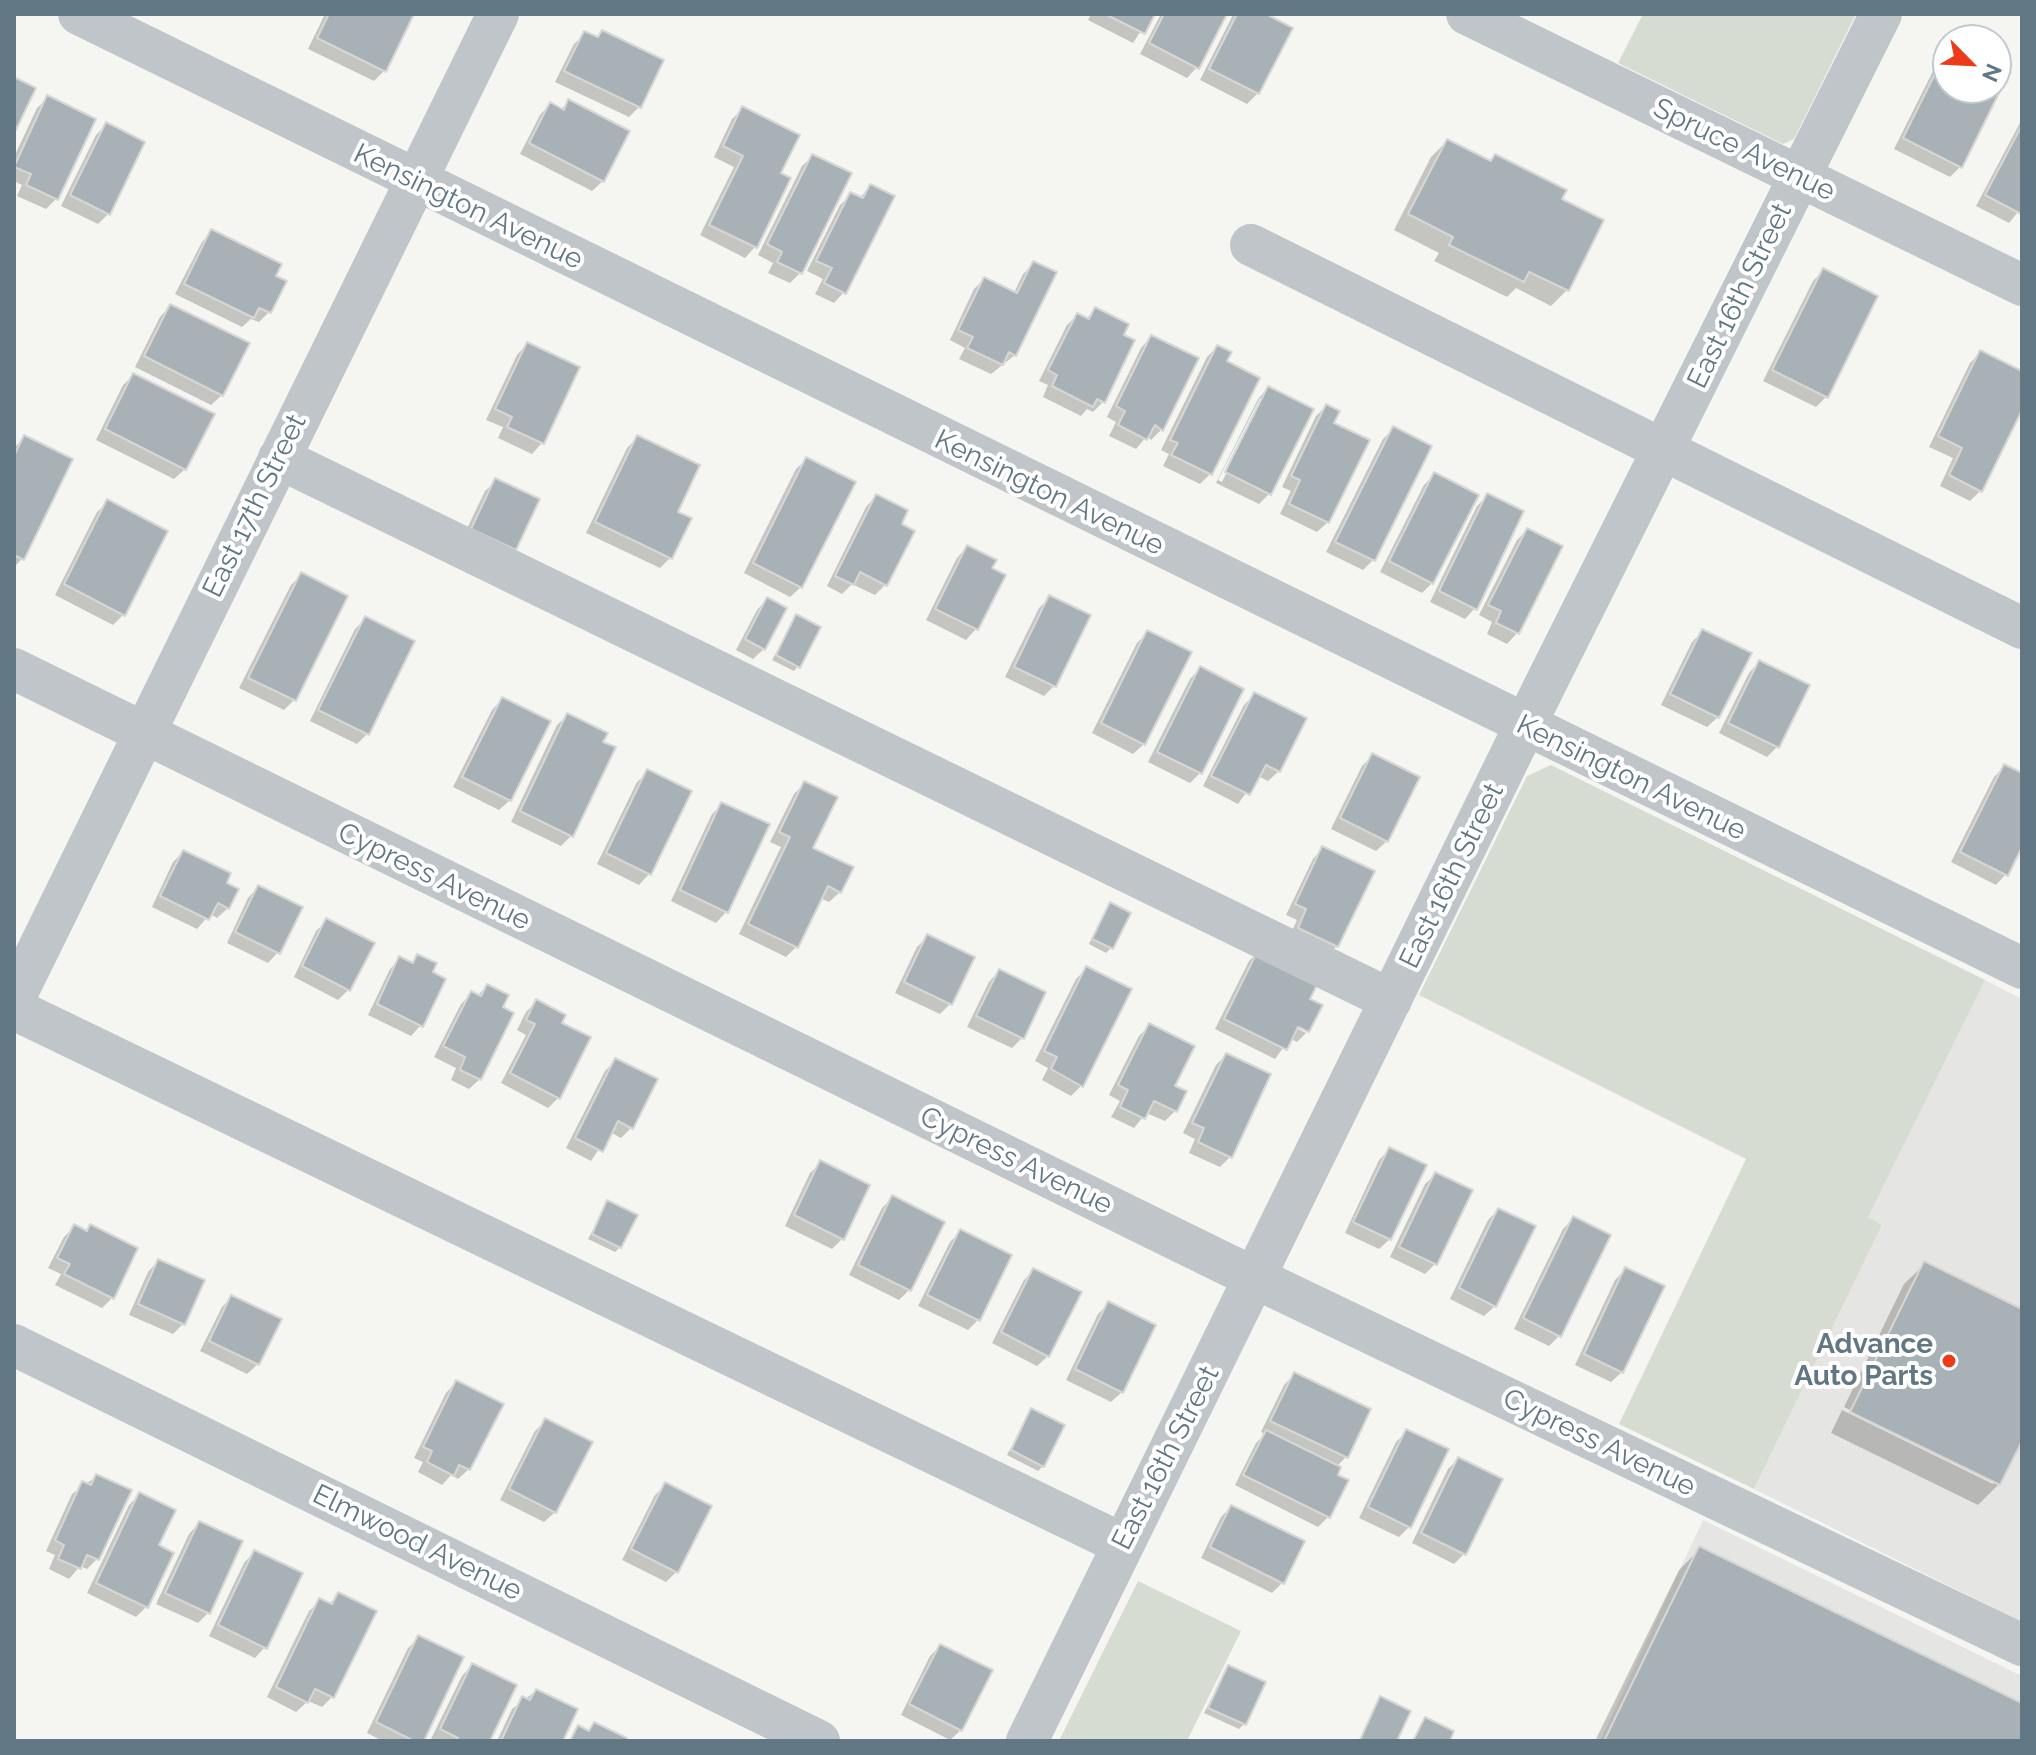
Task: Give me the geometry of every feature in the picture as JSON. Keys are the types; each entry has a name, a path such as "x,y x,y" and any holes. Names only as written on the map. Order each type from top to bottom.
{"street":[{"name":"Kensington Avenue","path":"79,14 415,182 2022,968"},
{"name":"East 17th Street","path":"14,999 498,14"},
{"name":"Spruce Avenue","path":"1467,14 2022,285"},
{"name":"East 16th Street","path":"1027,1741 1525,727 1881,14"},
{"path":"1251,245 2022,628"},
{"path":"279,458 1391,1000"},
{"name":"Cypress Avenue","path":"14,669 1256,1278 2022,1645"},
{"path":"14,1009 1122,1544"},
{"name":"Elmwood Avenue","path":"14,1345 819,1741"}],"shaded area":[{"path":"1643,14 1856,14 1794,139 1783,144 1618,63"},
{"path":"1551,765 1985,980 1868,1217 1882,1225 1754,1489 1619,1424 1746,1159 1419,995 1527,776"},
{"path":"1985,980 2022,999 2022,1622 1754,1489 1882,1225 1867,1217"},
{"path":"1703,1520 2022,1676 2022,1741 1600,1741"},
{"path":"1138,1581 1241,1631 1187,1741 1059,1741"}],"building":[{"path":"329,14 414,14 386,72 317,38"},
{"path":"1105,14 1155,14 1145,34"},
{"path":"1164,14 1227,14 1199,69 1149,43"},
{"path":"1237,14 1266,14 1293,28 1259,94 1209,69"},
{"path":"602,30 664,60 641,108 564,71 584,31 598,37"},
{"path":"14,77 36,88 14,134"},
{"path":"1932,80 1932,104 1994,104 1962,168 1903,138"},
{"path":"47,95 96,119 58,200 26,185 31,174 14,167"},
{"path":"568,99 630,131 604,182 529,143 550,102 564,110"},
{"path":"742,106 800,135 781,173 791,178 757,248 709,225 743,156 723,146"},
{"path":"106,122 145,142 110,215 70,195"},
{"path":"2022,125 2022,211 2021,214 1985,195"},
{"path":"1447,139 1491,161 1495,154 1567,190 1562,199 1604,220 1569,291 1529,272 1524,282 1449,245 1453,237 1408,214"},
{"path":"812,154 852,173 802,274 777,262 782,252 767,244"},
{"path":"870,184 895,196 846,294 824,283 832,268 816,261 850,192 863,198"},
{"path":"211,229 282,264 276,276 287,281 271,313 259,308 254,318 184,284"},
{"path":"1033,261 1057,272 1016,356 1009,352 1003,365 967,348 973,337 958,330 984,277 1017,293"},
{"path":"1823,268 1878,296 1828,398 1772,370"},
{"path":"170,304 250,343 223,396 144,356"},
{"path":"1095,307 1129,324 1124,335 1135,340 1105,403 1097,399 1093,407 1052,386 1057,375 1048,370 1077,313 1089,319"},
{"path":"1151,335 1199,358 1163,431 1155,425 1147,440 1118,425 1125,411 1116,406"},
{"path":"527,342 580,367 544,444 507,427 512,417 495,409"},
{"path":"1217,345 1232,352 1227,361 1260,378 1212,475 1171,455 1178,443 1170,440"},
{"path":"1980,350 2022,371 2022,410 1982,492 1949,475 1962,448 1938,436"},
{"path":"133,373 215,414 186,470 105,429"},
{"path":"1268,386 1314,409 1271,495 1225,472"},
{"path":"1326,404 1340,411 1334,423 1370,440 1329,523 1289,504 1300,480 1291,476"},
{"path":"1393,426 1432,446 1375,561 1335,542"},
{"path":"24,435 73,459 24,560 14,555 14,456"},
{"path":"637,435 700,465 678,512 692,518 672,559 595,522"},
{"path":"806,457 856,482 802,588 753,563"},
{"path":"1434,472 1479,495 1433,584 1389,561"},
{"path":"495,478 540,499 516,550 471,529"},
{"path":"1487,493 1524,511 1477,610 1439,591"},
{"path":"876,494 908,510 902,524 915,531 887,586 860,572 854,585 835,576"},
{"path":"107,499 168,531 125,616 64,584"},
{"path":"1527,528 1563,546 1519,634 1496,623 1501,611 1488,605"},
{"path":"967,545 997,560 992,568 1006,575 978,630 935,609"},
{"path":"301,572 348,596 296,701 248,678"},
{"path":"1049,595 1091,615 1056,687 1014,667"},
{"path":"767,597 787,608 765,650 745,639"},
{"path":"796,614 821,627 800,668 776,655"},
{"path":"365,616 415,641 369,735 318,710"},
{"path":"1702,629 1752,653 1719,718 1670,694"},
{"path":"1147,630 1192,652 1145,745 1101,723"},
{"path":"1759,660 1810,685 1779,748 1728,723"},
{"path":"1200,666 1244,689 1202,774 1157,752"},
{"path":"1254,692 1307,718 1280,772 1266,765 1250,795 1211,776"},
{"path":"502,697 551,721 511,801 462,777"},
{"path":"567,713 608,733 603,742 616,747 573,837 520,811"},
{"path":"1372,753 1420,777 1388,842 1340,818"},
{"path":"2004,764 2022,773 2022,847 2008,876 1960,852"},
{"path":"647,769 692,791 651,875 606,853"},
{"path":"804,781 838,797 813,848 854,867 841,893 828,886 798,948 748,924 790,837 779,832"},
{"path":"721,802 770,824 728,913 680,890"},
{"path":"1322,846 1375,871 1338,947 1298,928 1306,909 1295,904"},
{"path":"183,850 231,873 227,883 239,889 229,909 218,903 209,920 160,896"},
{"path":"258,885 303,907 280,954 235,932"},
{"path":"1110,902 1131,913 1113,949 1092,939"},
{"path":"326,918 375,943 350,991 302,966"},
{"path":"927,934 975,957 952,1005 904,982"},
{"path":"1259,948 1320,979 1310,999 1323,1005 1309,1032 1298,1027 1287,1050 1224,1019"},
{"path":"417,954 437,963 433,972 446,979 423,1027 377,1004 399,956 413,963"},
{"path":"1086,966 1132,989 1083,1087 1051,1069 1057,1057 1044,1051"},
{"path":"999,969 1046,992 1024,1039 976,1016"},
{"path":"487,984 509,995 503,1007 514,1013 481,1080 460,1070 465,1057 443,1046 471,991 481,996"},
{"path":"536,999 566,1015 562,1023 591,1037 560,1099 510,1073 535,1024 526,1020"},
{"path":"1149,1023 1195,1046 1175,1086 1187,1091 1177,1112 1154,1101 1145,1119 1120,1107 1128,1090 1118,1085"},
{"path":"1226,1053 1271,1074 1232,1158 1198,1142 1204,1128 1192,1123"},
{"path":"615,1058 658,1079 633,1129 618,1121 603,1152 575,1138"},
{"path":"1389,1147 1427,1165 1391,1240 1353,1222"},
{"path":"820,1160 870,1185 844,1240 794,1215"},
{"path":"1435,1172 1473,1190 1437,1265 1399,1247"},
{"path":"892,1195 945,1222 911,1291 858,1265"},
{"path":"607,1200 638,1215 621,1248 592,1234"},
{"path":"1498,1208 1536,1226 1496,1307 1459,1288"},
{"path":"1573,1216 1611,1235 1561,1337 1523,1318"},
{"path":"74,1224 87,1231 90,1224 138,1248 114,1299 64,1274 70,1264 57,1258"},
{"path":"960,1229 1012,1255 980,1321 927,1295"},
{"path":"158,1259 205,1280 185,1325 138,1304"},
{"name":"Advance Auto Parts","path":"1924,1261 2022,1309 2022,1441 2000,1485 1850,1412"},
{"path":"1625,1267 1665,1286 1623,1373 1584,1354"},
{"path":"1033,1268 1082,1292 1049,1357 1001,1332"},
{"path":"231,1295 282,1319 259,1365 209,1341"},
{"path":"1108,1301 1156,1325 1123,1393 1075,1369"},
{"path":"1294,1372 1371,1409 1348,1458 1270,1421"},
{"path":"456,1380 504,1404 470,1470 459,1465 454,1476 427,1462 432,1451 423,1447"},
{"path":"1031,1408 1065,1425 1044,1467 1011,1450"},
{"path":"545,1418 593,1442 556,1513 509,1489"},
{"path":"1406,1429 1449,1449 1411,1528 1368,1507"},
{"path":"1266,1430 1341,1467 1338,1475 1349,1480 1330,1518 1243,1475"},
{"path":"1458,1457 1503,1479 1466,1555 1421,1533"},
{"path":"96,1474 132,1490 99,1560 87,1555 81,1569 58,1559 64,1545 55,1540 82,1481 91,1485"},
{"path":"665,1482 712,1506 678,1573 631,1549"},
{"path":"139,1492 176,1510 159,1545 174,1553 148,1608 96,1583"},
{"path":"1231,1505 1305,1541 1284,1584 1210,1547"},
{"path":"199,1521 243,1541 210,1614 165,1593"},
{"path":"1699,1546 2022,1703 2022,1741 1604,1741"},
{"path":"254,1550 303,1573 267,1649 218,1625"},
{"path":"338,1592 377,1611 334,1698 315,1689 308,1703 276,1687 319,1598 332,1604"},
{"path":"418,1635 464,1657 424,1741 414,1741 376,1722"},
{"path":"940,1644 993,1670 962,1731 909,1704"},
{"path":"472,1663 517,1685 490,1741 456,1741 458,1738 440,1729"},
{"path":"1228,1665 1266,1682 1246,1725 1208,1708"},
{"path":"536,1689 578,1709 563,1741 501,1741 522,1696 530,1700"},
{"path":"1380,1696 1411,1711 1397,1741 1360,1740"},
{"path":"1425,1717 1454,1731 1450,1741 1413,1741"},
{"path":"594,1722 627,1738 626,1741 570,1741 578,1725 589,1731"}],"place":[{"name":"Advance Auto Parts","path":"1949,1361"}]}
